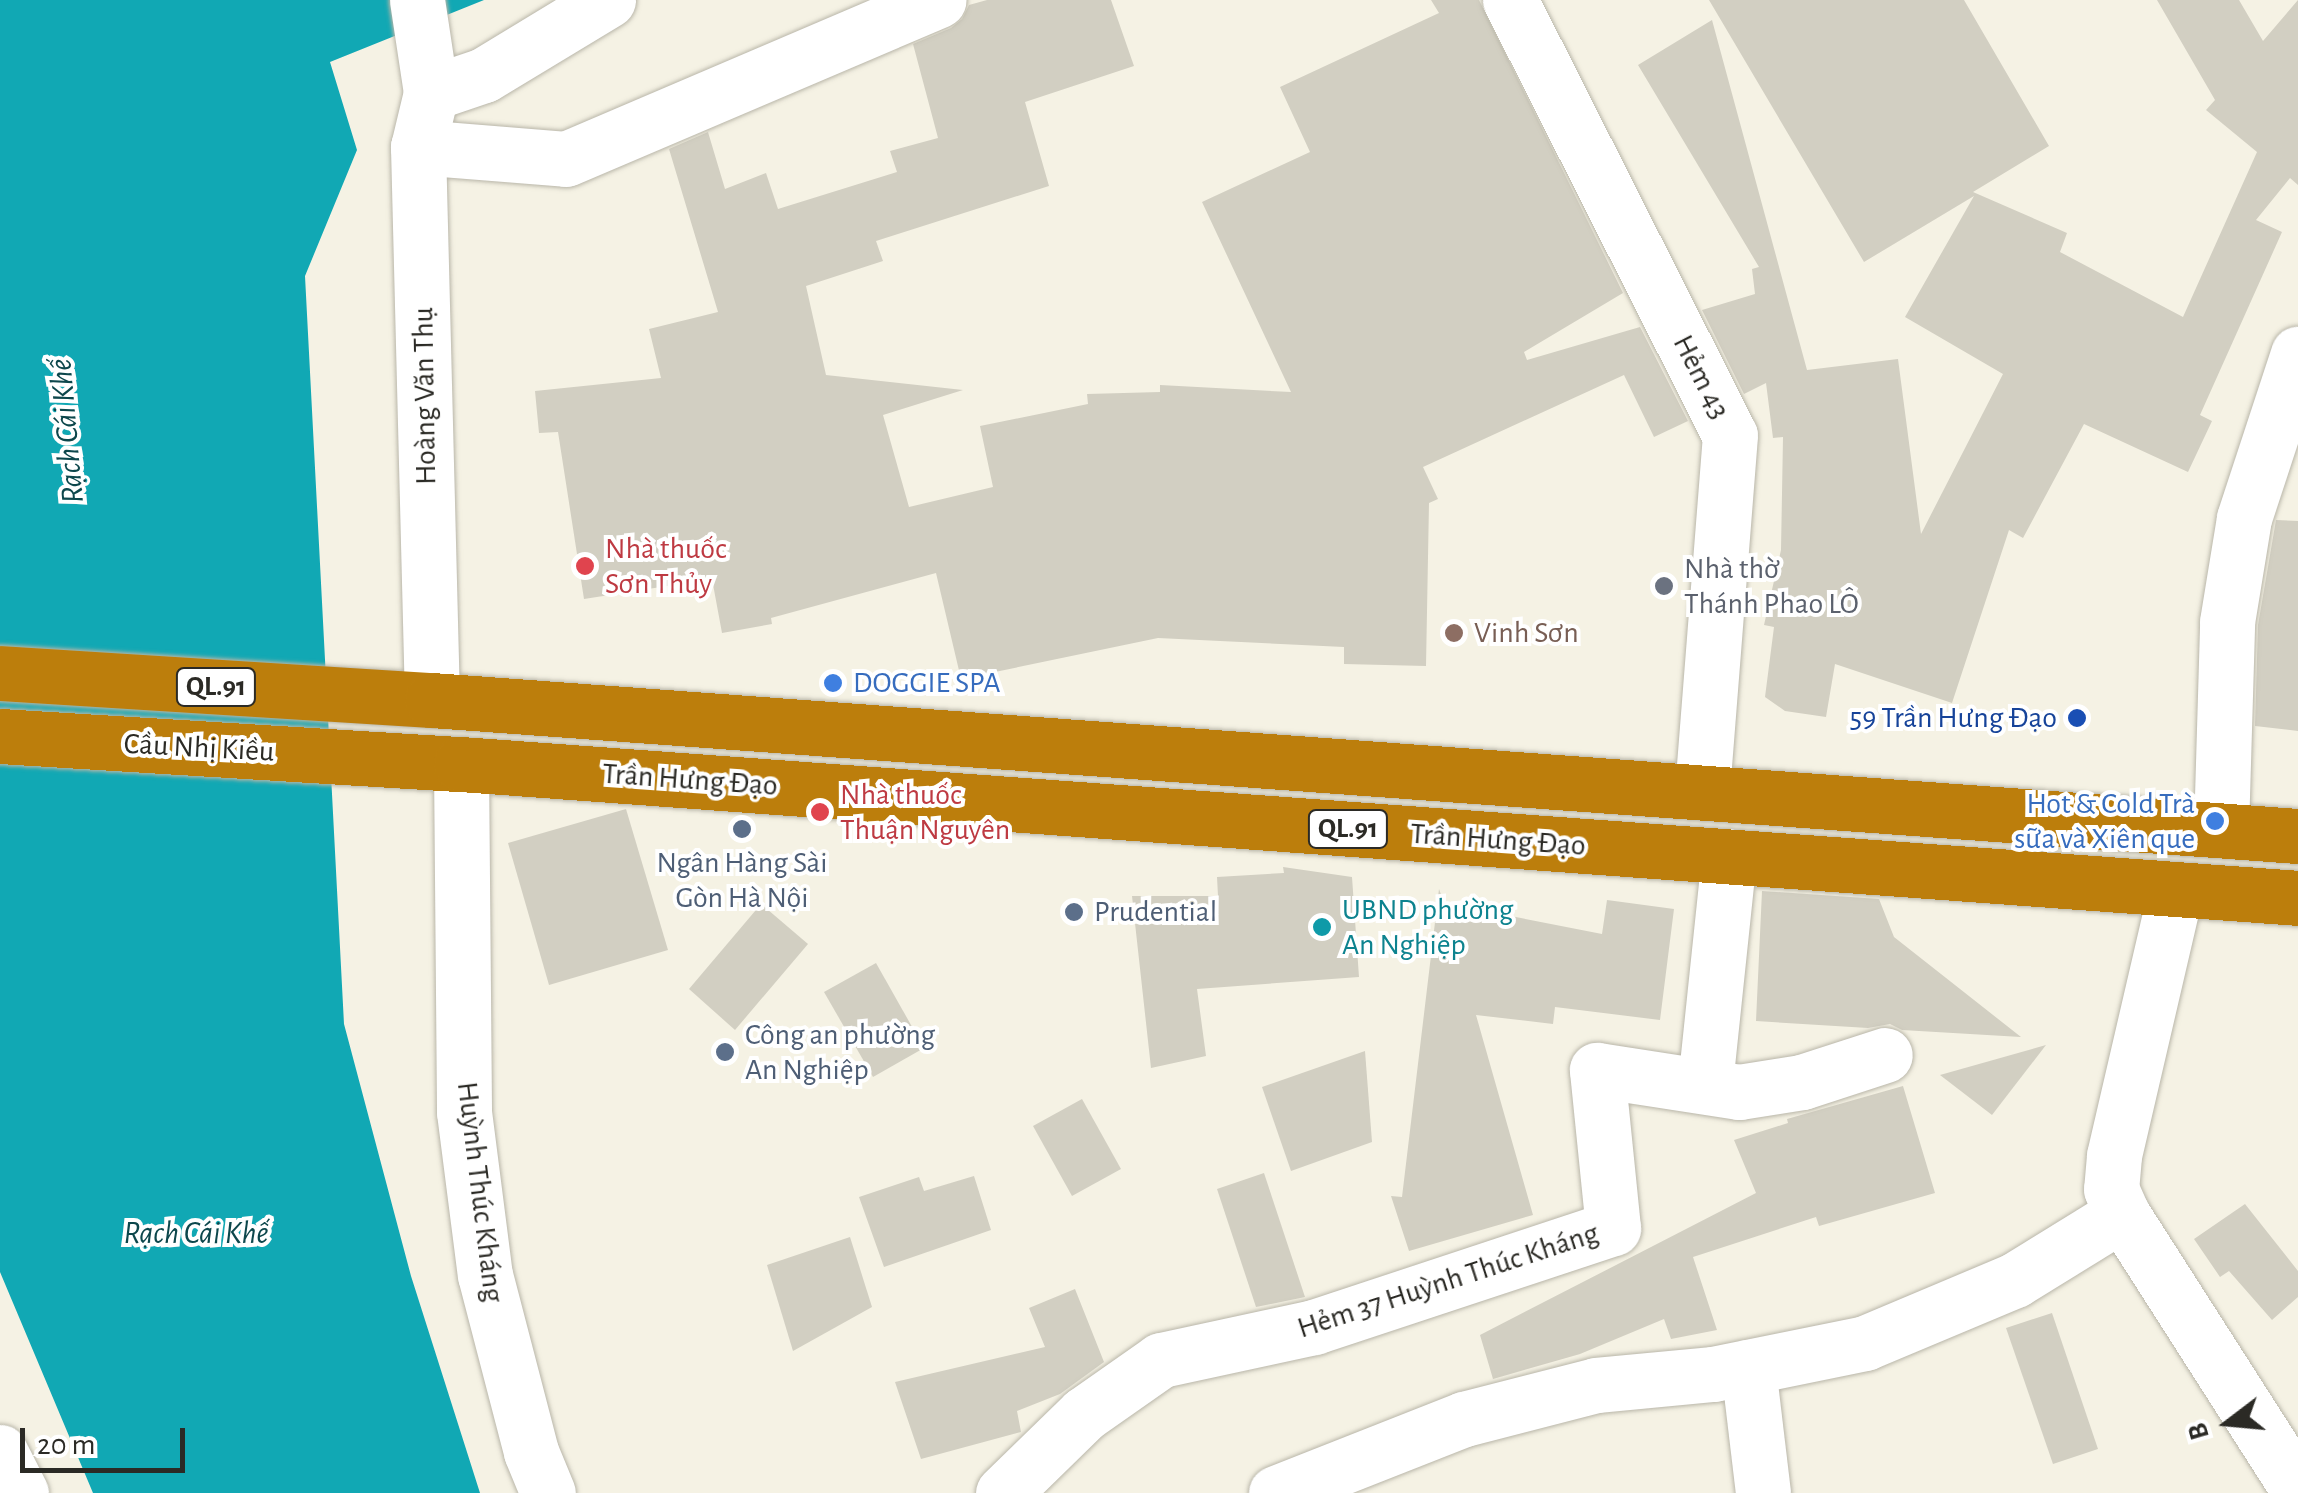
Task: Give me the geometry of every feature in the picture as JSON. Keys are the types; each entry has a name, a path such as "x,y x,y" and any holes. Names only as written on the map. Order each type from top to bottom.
{"highway":[{"name":"Cầu Nhị Kiều","path":"0,674 432,700"},
{"name":"Trần Hưng Đạo","path":"432,700 2298,836"},
{"name":"Cầu Nhị Kiều","path":"0,736 398,760"},
{"name":"Trần Hưng Đạo","path":"398,760 2298,898"}],"street":[{"path":"417,0 430,93 484,75 608,0"},
{"path":"418,147 566,158 938,0"},
{"name":"Hẻm 43","path":"1510,0 1730,435 1702,792"},
{"name":"Hoàng Văn Thụ","path":"430,93 418,147 432,700"},
{"path":"2221,830 2230,604 2244,518 2298,354"},
{"name":"Huỳnh Thúc Kháng","path":"461,764 464,1112 486,1275 532,1452 548,1493"},
{"path":"1705,1084 1729,856"},
{"path":"2176,890 2114,1156 2111,1189 2122,1214 2298,1489"},
{"name":"Hẻm 37 Huỳnh Thúc Kháng","path":"1003,1493 1084,1414 1160,1360 1314,1327 1612,1228 1597,1070 1739,1092 1802,1082 1885,1055"},
{"path":"1276,1493 1350,1460 1464,1419 1596,1385 1748,1367 1866,1343 2015,1280 2122,1214"},
{"path":"1748,1367 1763,1493"},
{"path":"0,1452 22,1493"}],"water":[{"name":"Rạch Cái Khế","path":"0,0 484,0 330,62 357,150 305,276 344,1024 411,1276 480,1493 93,1493 0,1272"}],"building":[{"path":"987,0 1111,0 1134,66 1025,102 1049,186 876,241 883,261 806,286 826,375 963,390 883,415 909,507 993,487 980,426 1088,404 1087,394 1160,392 1160,385 1291,392 1202,202 1310,152 1280,87 1439,13 1431,0 1479,0 1623,293 1524,352 1527,360 1640,327 1688,421 1654,437 1624,375 1423,467 1438,499 1429,503 1426,666 1344,664 1344,647 1158,638 961,679 936,573 771,618 772,624 722,633 712,579 584,599 558,432 539,433 535,391 661,378 649,329 718,312 669,149 708,132 725,189 766,173 778,209 897,172 890,151 938,138 913,44 951,28 962,19 969,5"},
{"path":"1709,0 1964,0 2049,146 1973,192 2067,233 2060,252 2183,317 2257,152 2206,110 2215,100 2157,0 2239,0 2263,41 2298,0 2298,185 2290,178 2256,220 2282,232 2200,415 2212,421 2188,472 2084,424 2023,538 2009,530 1952,703 1835,664 1826,717 1785,711 1765,697 1774,627 1764,625 1781,550 1783,437 1773,438 1766,383 1744,394 1702,310 1755,294 1752,269 1759,267 1638,65 1712,20 1807,370 1898,359 1921,534 2003,374 1905,317 1974,196 1864,262"},
{"path":"2276,520 2298,521 2298,731 2255,726 2258,625"},
{"path":"626,809 668,950 549,985 508,843"},
{"path":"1283,867 1352,877 1359,977 1197,989 1206,1056 1151,1068 1132,896 1218,896 1217,877 1284,873"},
{"path":"1439,889 1444,903 1602,934 1607,900 1674,909 1660,1020 1555,1007 1553,1024 1476,1015 1533,1215 1409,1251 1391,1196 1402,1197"},
{"path":"1762,891 1879,899 1894,937 2021,1037 1902,1030 1890,1024 1868,1028 1756,1021"},
{"path":"761,904 808,944 735,1030 689,989"},
{"path":"876,963 924,1048 873,1077 824,992"},
{"path":"2046,1045 1992,1115 1940,1075"},
{"path":"1365,1051 1372,1142 1291,1171 1262,1087"},
{"path":"1903,1086 1935,1193 1819,1226 1816,1217 1693,1257 1717,1330 1671,1339 1664,1319 1580,1354 1493,1379 1480,1335 1756,1193 1734,1140 1788,1123 1787,1119"},
{"path":"1082,1099 1121,1169 1072,1196 1033,1126"},
{"path":"1264,1173 1305,1297 1256,1307 1217,1189"},
{"path":"974,1176 991,1230 884,1267 859,1197 919,1177 924,1191"},
{"path":"2245,1204 2298,1271 2298,1297 2272,1320 2229,1271 2220,1277 2194,1239"},
{"path":"850,1237 872,1307 793,1351 767,1265"},
{"path":"1075,1289 1104,1362 1060,1394 1017,1411 1021,1432 921,1459 895,1382 1045,1347 1029,1308"},
{"path":"2052,1313 2098,1449 2053,1464 2006,1328"}],"place":[{"name":"Nhà thuốc Sơn Thủy","path":"585,566"},
{"name":"Nhà thờ Thánh Phao LÔ","path":"1664,586"},
{"name":"Vinh Sơn","path":"1454,633"},
{"name":"DOGGIE SPA","path":"833,683"},
{"name":"59 Trần Hưng Đạo","path":"2077,718"},
{"name":"Nhà thuốc Thuận Nguyên","path":"820,812"},
{"name":"Hot & Cold Trà sữa và Xiên que","path":"2215,821"},
{"name":"Ngân Hàng Sài Gòn Hà Nội","path":"742,829"},
{"name":"Prudential","path":"1074,912"},
{"name":"UBND phường An Nghiệp","path":"1322,927"},
{"name":"Công an phường An Nghiệp","path":"725,1052"}]}
